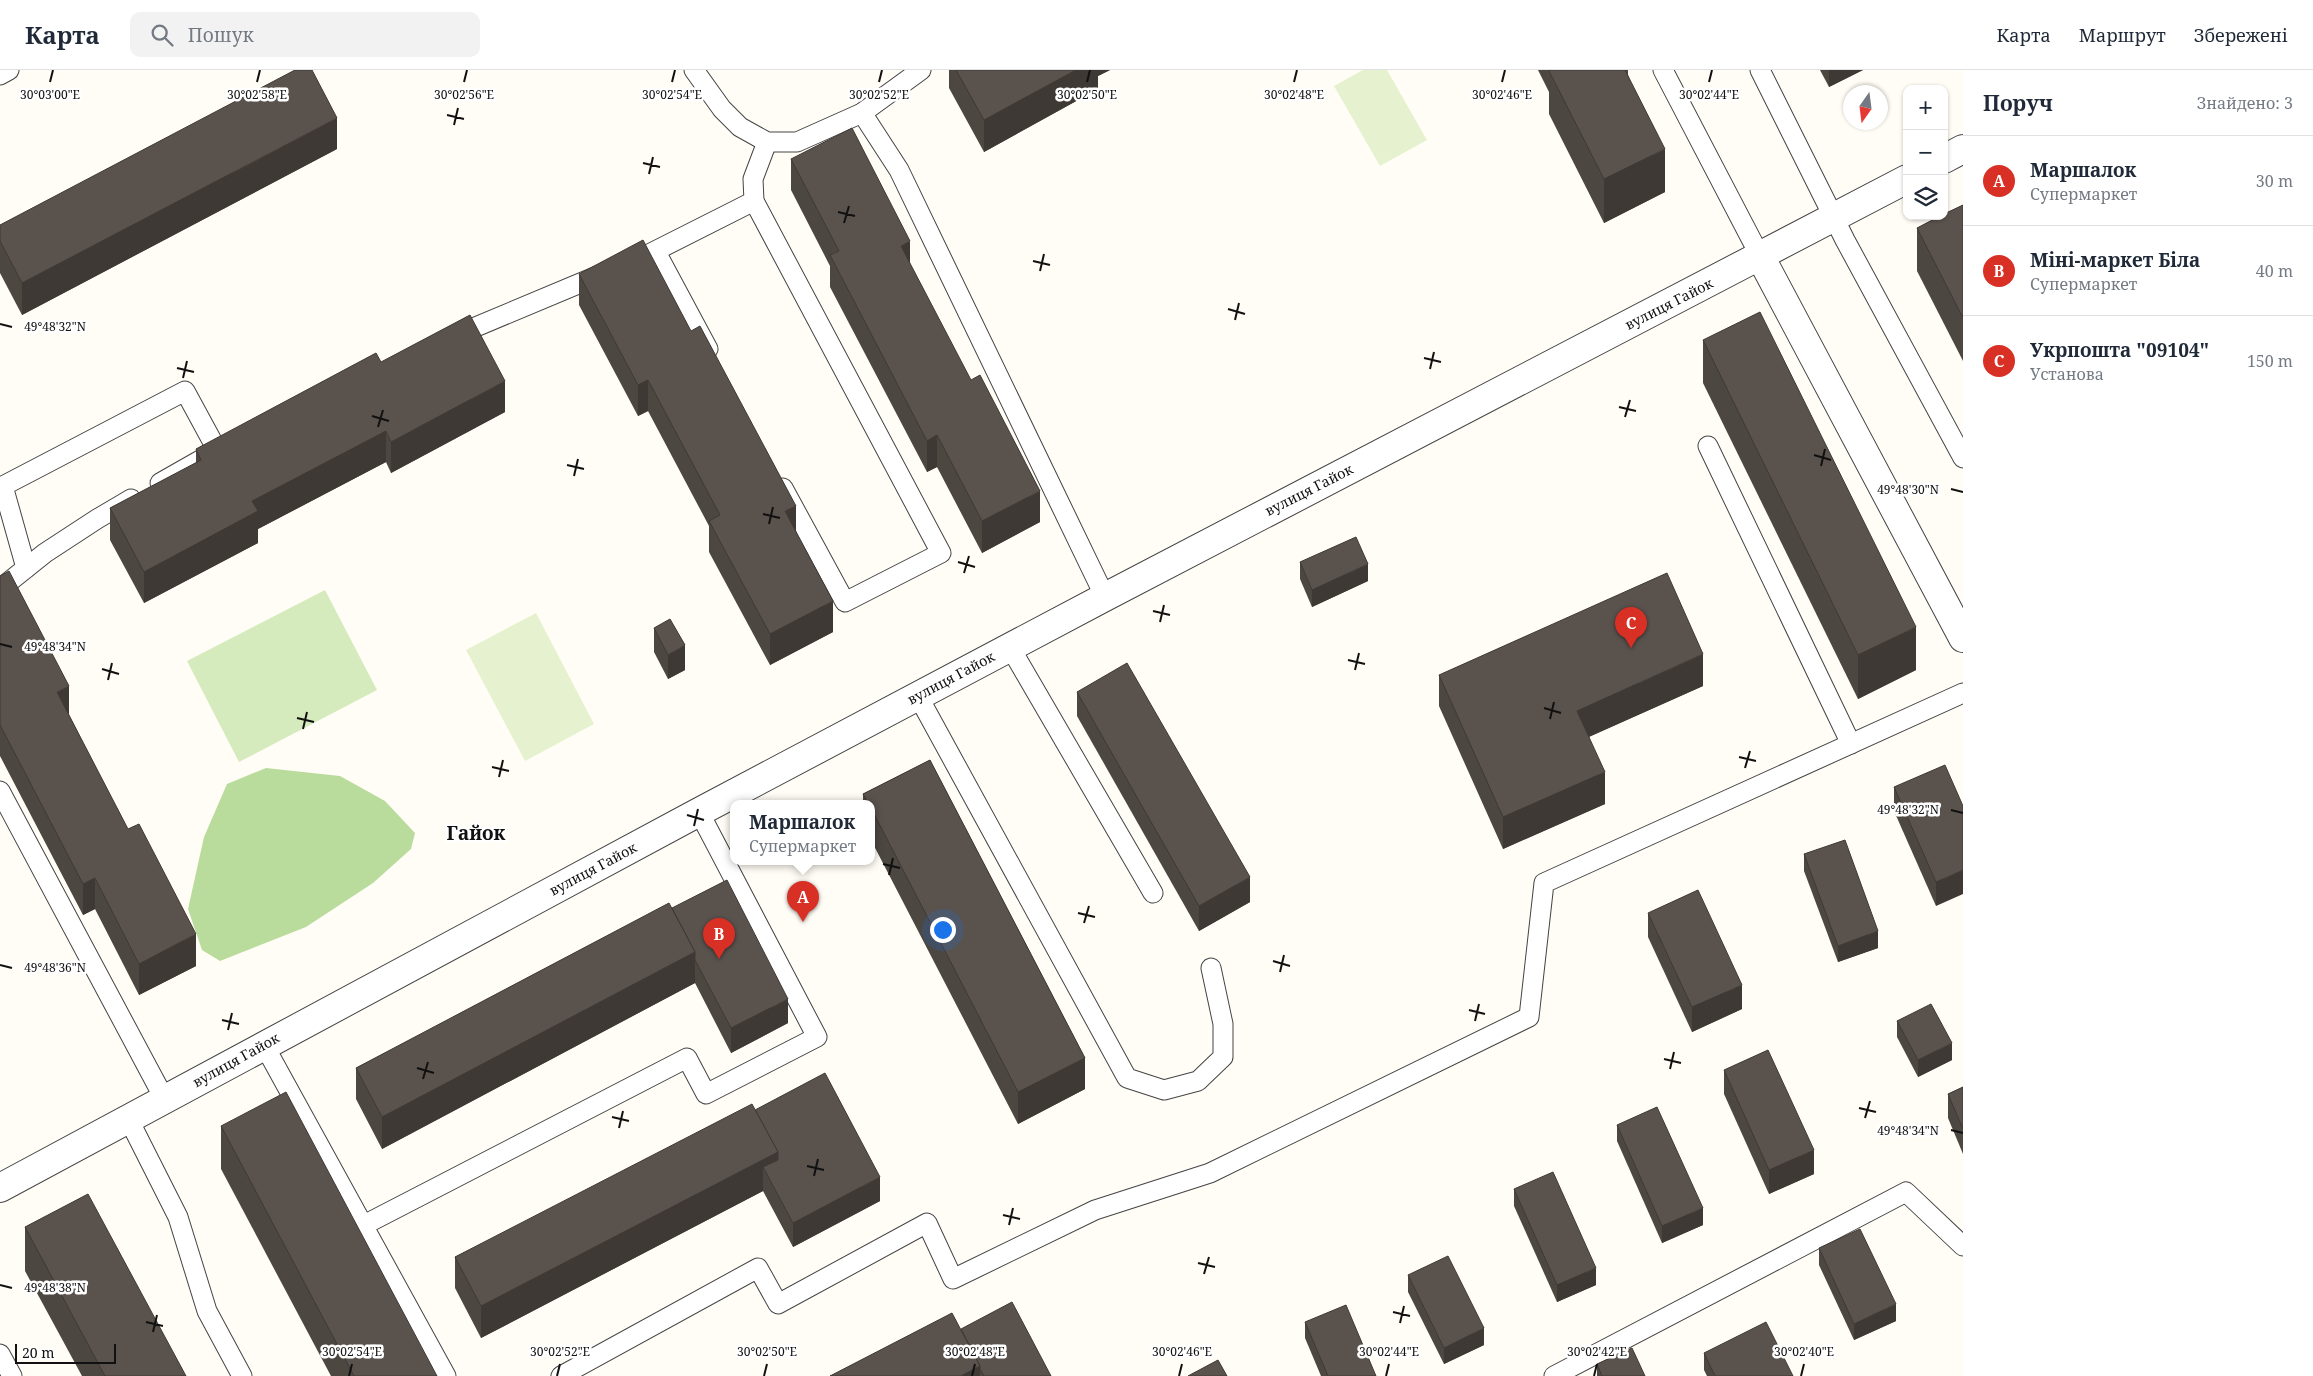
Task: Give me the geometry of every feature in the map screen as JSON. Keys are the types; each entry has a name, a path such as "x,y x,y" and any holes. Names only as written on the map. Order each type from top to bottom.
{"street":[{"path":"1948,157 1963,149"},
{"name":"вулиця Гайок","path":"0,1188 1010,647 1903,181"},
{"path":"1760,256 1963,638"}],"lane":[{"path":"0,75 9,70"},
{"path":"694,70 722,110 740,127 767,142 797,142 862,113 921,70"},
{"path":"1663,70 1760,256"},
{"path":"1760,70 1834,218 1963,458"},
{"path":"862,113 899,170 1105,597"},
{"path":"767,142 753,179 754,201 941,553 845,602 774,471"},
{"path":"441,341 475,329 621,265 656,252 754,201"},
{"path":"656,252 717,366"},
{"path":"26,568 2,483 185,391 217,450"},
{"path":"0,589 26,568 97,518 234,441"},
{"path":"1708,446 1852,744"},
{"path":"1010,647 1153,893"},
{"path":"561,1376 758,1268 778,1304 927,1223 953,1279 1095,1210 1210,1173 1529,1017 1544,883 1963,693"},
{"path":"918,696 1127,1078 1164,1090 1198,1081 1224,1057 1223,1024 1211,968"},
{"path":"0,791 165,1100"},
{"path":"362,1226 687,1058 706,1094 817,1037 699,812"},
{"path":"264,1045 446,1376"},
{"path":"129,1120 178,1217 207,1312 242,1376"},
{"path":"1554,1376 1906,1192 1963,1246"},
{"path":"0,1354 12,1376"}],"green space":[{"path":"1363,70 1387,70 1427,140 1380,166 1334,86"},
{"path":"325,590 377,690 239,762 187,661"},
{"path":"536,613 594,724 525,761 466,650"},
{"path":"266,768 340,776 385,801 415,833 411,849 373,883 306,927 220,961 202,950 188,909 204,837 227,784"}],"building":[{"path":"295,70 312,70 337,118 22,283 0,241 0,225"},
{"path":"956,70 1076,70 984,120"},
{"path":"1550,70 1625,70 1665,149 1604,179"},
{"path":"852,128 910,241 901,246 971,380 980,375 1040,491 982,521 937,435 927,441 830,255 839,251 791,159"},
{"path":"1963,205 1963,318 1917,228 1932,220 1948,220 1948,212"},
{"path":"643,240 691,331 700,326 796,506 785,511 833,601 770,634 709,521 720,515 648,380 638,385 579,274"},
{"path":"1760,312 1916,627 1858,655 1703,340"},
{"path":"470,315 505,381 391,442 386,431 252,501 258,511 144,572 110,508 201,460 196,449 376,353 381,362"},
{"path":"1356,537 1368,564 1312,590 1300,562"},
{"path":"9,571 69,686 57,692 128,829 139,824 196,934 139,964 95,878 83,884 0,725 0,576"},
{"path":"1667,573 1703,654 1577,711 1605,772 1503,817 1439,675"},
{"path":"670,619 685,645 668,655 654,628"},
{"path":"1127,663 1250,877 1199,906 1077,692"},
{"path":"930,760 1085,1058 1018,1092 875,816 875,800 866,800 863,794"},
{"path":"1945,765 1963,806 1963,870 1936,882 1894,787"},
{"path":"1845,840 1878,931 1838,946 1804,854"},
{"path":"727,880 788,999 731,1028 695,960 695,952 672,908"},
{"path":"1698,890 1742,985 1692,1007 1648,913"},
{"path":"669,903 695,952 382,1117 356,1068"},
{"path":"1931,1004 1952,1043 1918,1060 1897,1021"},
{"path":"1768,1050 1814,1150 1769,1170 1724,1070"},
{"path":"825,1073 880,1177 793,1223 763,1167 778,1160 778,1152 755,1110"},
{"path":"1963,1087 1963,1129 1948,1094"},
{"path":"286,1092 437,1376 354,1376 221,1126"},
{"path":"752,1104 778,1152 481,1306 455,1257"},
{"path":"1657,1107 1703,1208 1662,1226 1617,1125"},
{"path":"1553,1172 1596,1268 1557,1285 1514,1189"},
{"path":"88,1194 186,1376 105,1376 25,1227"},
{"path":"1860,1229 1896,1304 1854,1324 1819,1248"},
{"path":"1448,1256 1484,1328 1444,1348 1408,1275"},
{"path":"1012,1302 1051,1376 984,1376 980,1369 961,1329"},
{"path":"1346,1305 1376,1376 1328,1376 1305,1322"},
{"path":"952,1313 980,1366 961,1376 830,1376"},
{"path":"1766,1322 1793,1376 1715,1376 1704,1353"},
{"path":"1632,1348 1645,1376 1602,1376 1597,1364"},
{"path":"1218,1360 1227,1376 1188,1376"}],"place":[{"name":"Укрпошта \"09104\"","path":"1631,648"},
{"name":"Маршалок","path":"803,922"},
{"name":"Міні-маркет Біла","path":"719,959"}],"district":[{"name":"Гайок","path":"476,833"}]}
